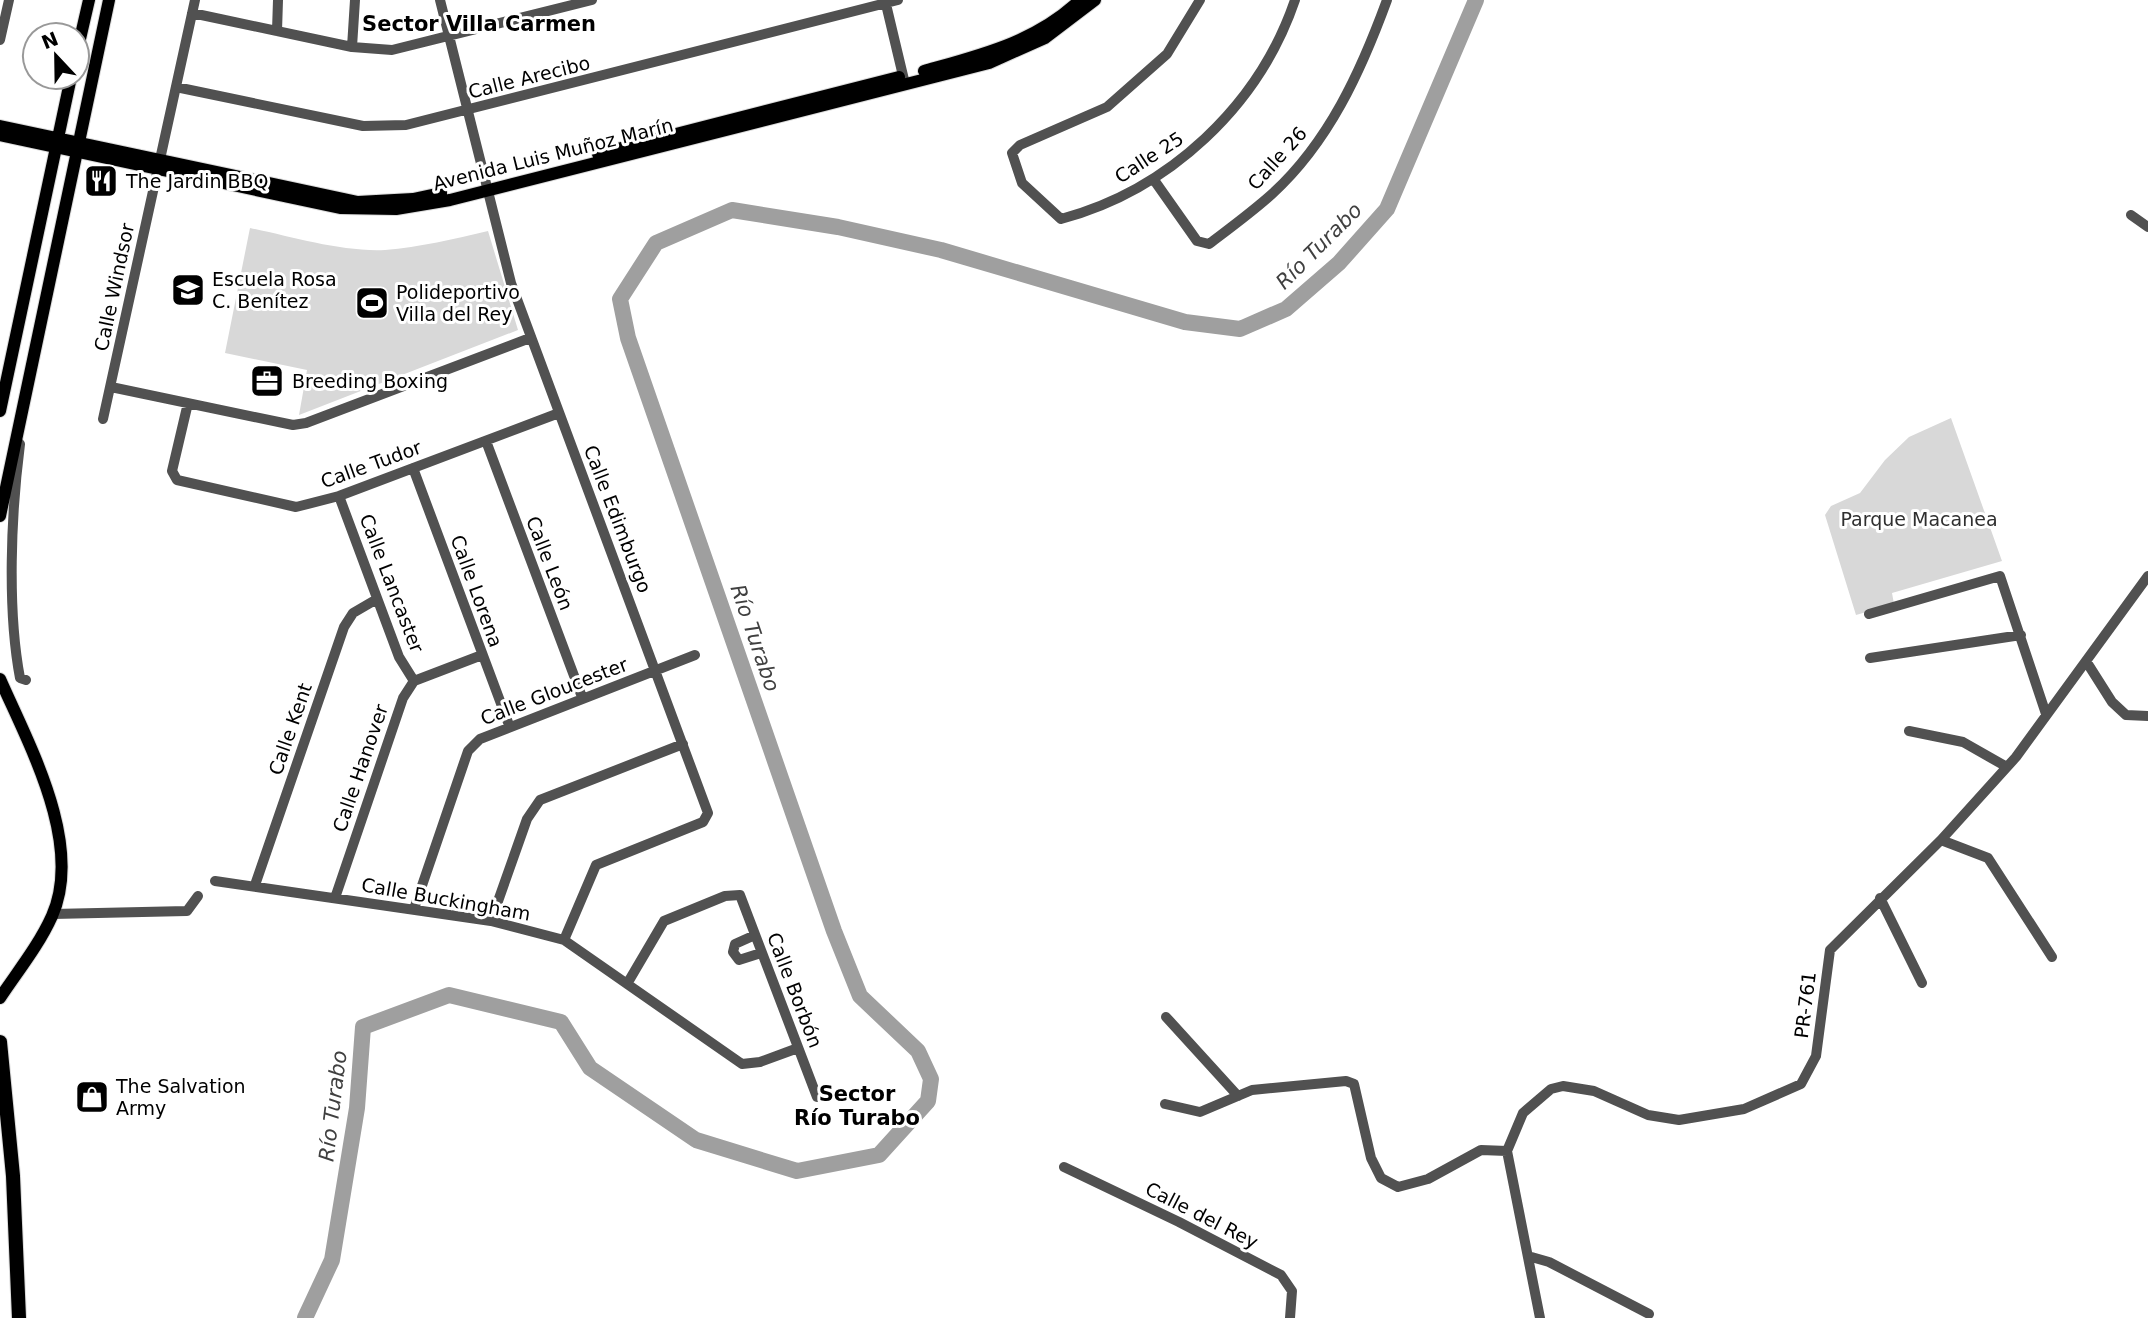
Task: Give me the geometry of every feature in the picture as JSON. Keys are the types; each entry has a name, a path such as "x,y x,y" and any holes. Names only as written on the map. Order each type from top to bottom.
{"highway":[{"path":"0,1042 13,1176 19,1318"}],"main road":[{"path":"84,21 89,0"},
{"path":"0,516 109,0"},
{"name":"Avenida Luis Muñoz Marín","path":"904,80 1019,42 1036,34 1080,0"},
{"name":"Avenida Luis Muñoz Marín","path":"0,135 77,147 353,209 419,206 904,80 989,63 1021,51 1061,28 1095,0"},
{"path":"0,411 68,91"},
{"name":"Avenida Luis Muñoz Marín","path":"0,126 56,143"},
{"path":"0,679 56,814 61,863 53,914 38,942 0,998"}],"street":[{"path":"0,40 9,0"},
{"name":"Calle Windsor","path":"103,419 195,0"},
{"path":"277,31 278,0"},
{"path":"352,47 355,0"},
{"name":"Calle Edimburgo","path":"440,0 511,283 708,813 703,822 596,865 564,940"},
{"path":"192,13 352,47 392,50 592,0"},
{"name":"Calle Arecibo","path":"176,87 363,126 406,125 898,0"},
{"name":"Calle 25","path":"1200,0 1167,54 1107,107 1020,145 1012,153 1022,183 1061,219 1095,210 1154,180 1193,151 1231,113 1284,32 1295,0"},
{"name":"Calle 26","path":"1154,180 1197,241 1209,244 1274,192 1325,131 1360,73 1387,0"},
{"path":"886,2 904,80"},
{"path":"2131,215 2148,227"},
{"path":"111,387 293,425 306,423 530,338"},
{"path":"26,391 17,473 13,547 15,654 20,678 26,680"},
{"name":"Calle Tudor","path":"188,403 172,471 177,480 296,507 340,496 559,413"},
{"name":"Calle León","path":"486,441 582,697"},
{"name":"Calle Lorena","path":"412,468 509,725"},
{"name":"Calle Lancaster","path":"340,496 399,657 414,681"},
{"path":"0,544 13,547"},
{"path":"1869,614 2000,576 2046,715"},
{"name":"PR-761","path":"1507,1151 1523,1113 1551,1089 1563,1086 1594,1091 1648,1115 1679,1120 1744,1109 1801,1084 1816,1056 1830,950 1941,840 2007,767 2148,576"},
{"name":"Calle Kent","path":"255,885 344,627 353,612 377,600"},
{"path":"1870,658 2021,635"},
{"path":"414,681 482,655"},
{"name":"Calle Gloucester","path":"414,909 468,751 480,738 695,655"},
{"path":"2086,662 2112,702 2126,715 2148,716"},
{"name":"Calle Hanover","path":"335,898 402,698 414,681"},
{"path":"1909,731 1963,742 2007,767"},
{"path":"491,921 527,819 540,800 683,744"},
{"path":"1941,840 1988,858 2052,957"},
{"name":"Calle Buckingham","path":"215,881 491,921 564,940 742,1063 760,1062 798,1048"},
{"name":"Calle Borbón","path":"627,984 664,921 725,896 740,895 817,1097"},
{"path":"53,914 187,911 198,896"},
{"path":"1881,898 1922,983"},
{"path":"755,935 735,944 733,952 739,960 761,953"},
{"path":"1166,1017 1238,1096"},
{"path":"1165,1104 1200,1112 1252,1090 1346,1081 1354,1084 1371,1158 1381,1178 1398,1187 1428,1179 1481,1150 1507,1151 1540,1318"},
{"name":"Calle del Rey","path":"1064,1167 1281,1275 1292,1291 1290,1318"},
{"path":"1528,1256 1549,1262 1648,1314"}],"green space":[{"name":"Polideportivo Villa del Rey","path":"250,228 317,243 368,250 411,247 488,231 518,330 299,415 307,370 225,353"},
{"name":"Parque Macanea","path":"1951,418 2002,561 1892,593 1894,604 1856,615 1825,515 1831,506 1860,493 1885,460 1909,437"}],"waterway":[{"name":"Río Turabo","path":"305,1318 332,1260 357,1108 363,1027 449,995 561,1022 590,1068 696,1140 797,1171 879,1155 928,1101 931,1079 918,1051 860,996 834,931 628,338 620,299 656,243 732,210 838,227 941,250 1185,322 1240,329 1286,309 1339,263 1387,209 1476,0"}],"place":[{"name":"The Jardin BBQ","path":"101,181"},
{"name":"Escuela Rosa C. Benítez","path":"188,290"},
{"name":"Polideportivo Villa del Rey","path":"372,303"},
{"name":"Breeding Boxing","path":"267,381"},
{"name":"The Salvation Army","path":"92,1097"}],"district":[{"name":"Sector Villa Carmen","path":"479,24"},
{"name":"Sector Río Turabo","path":"857,1106"}]}
